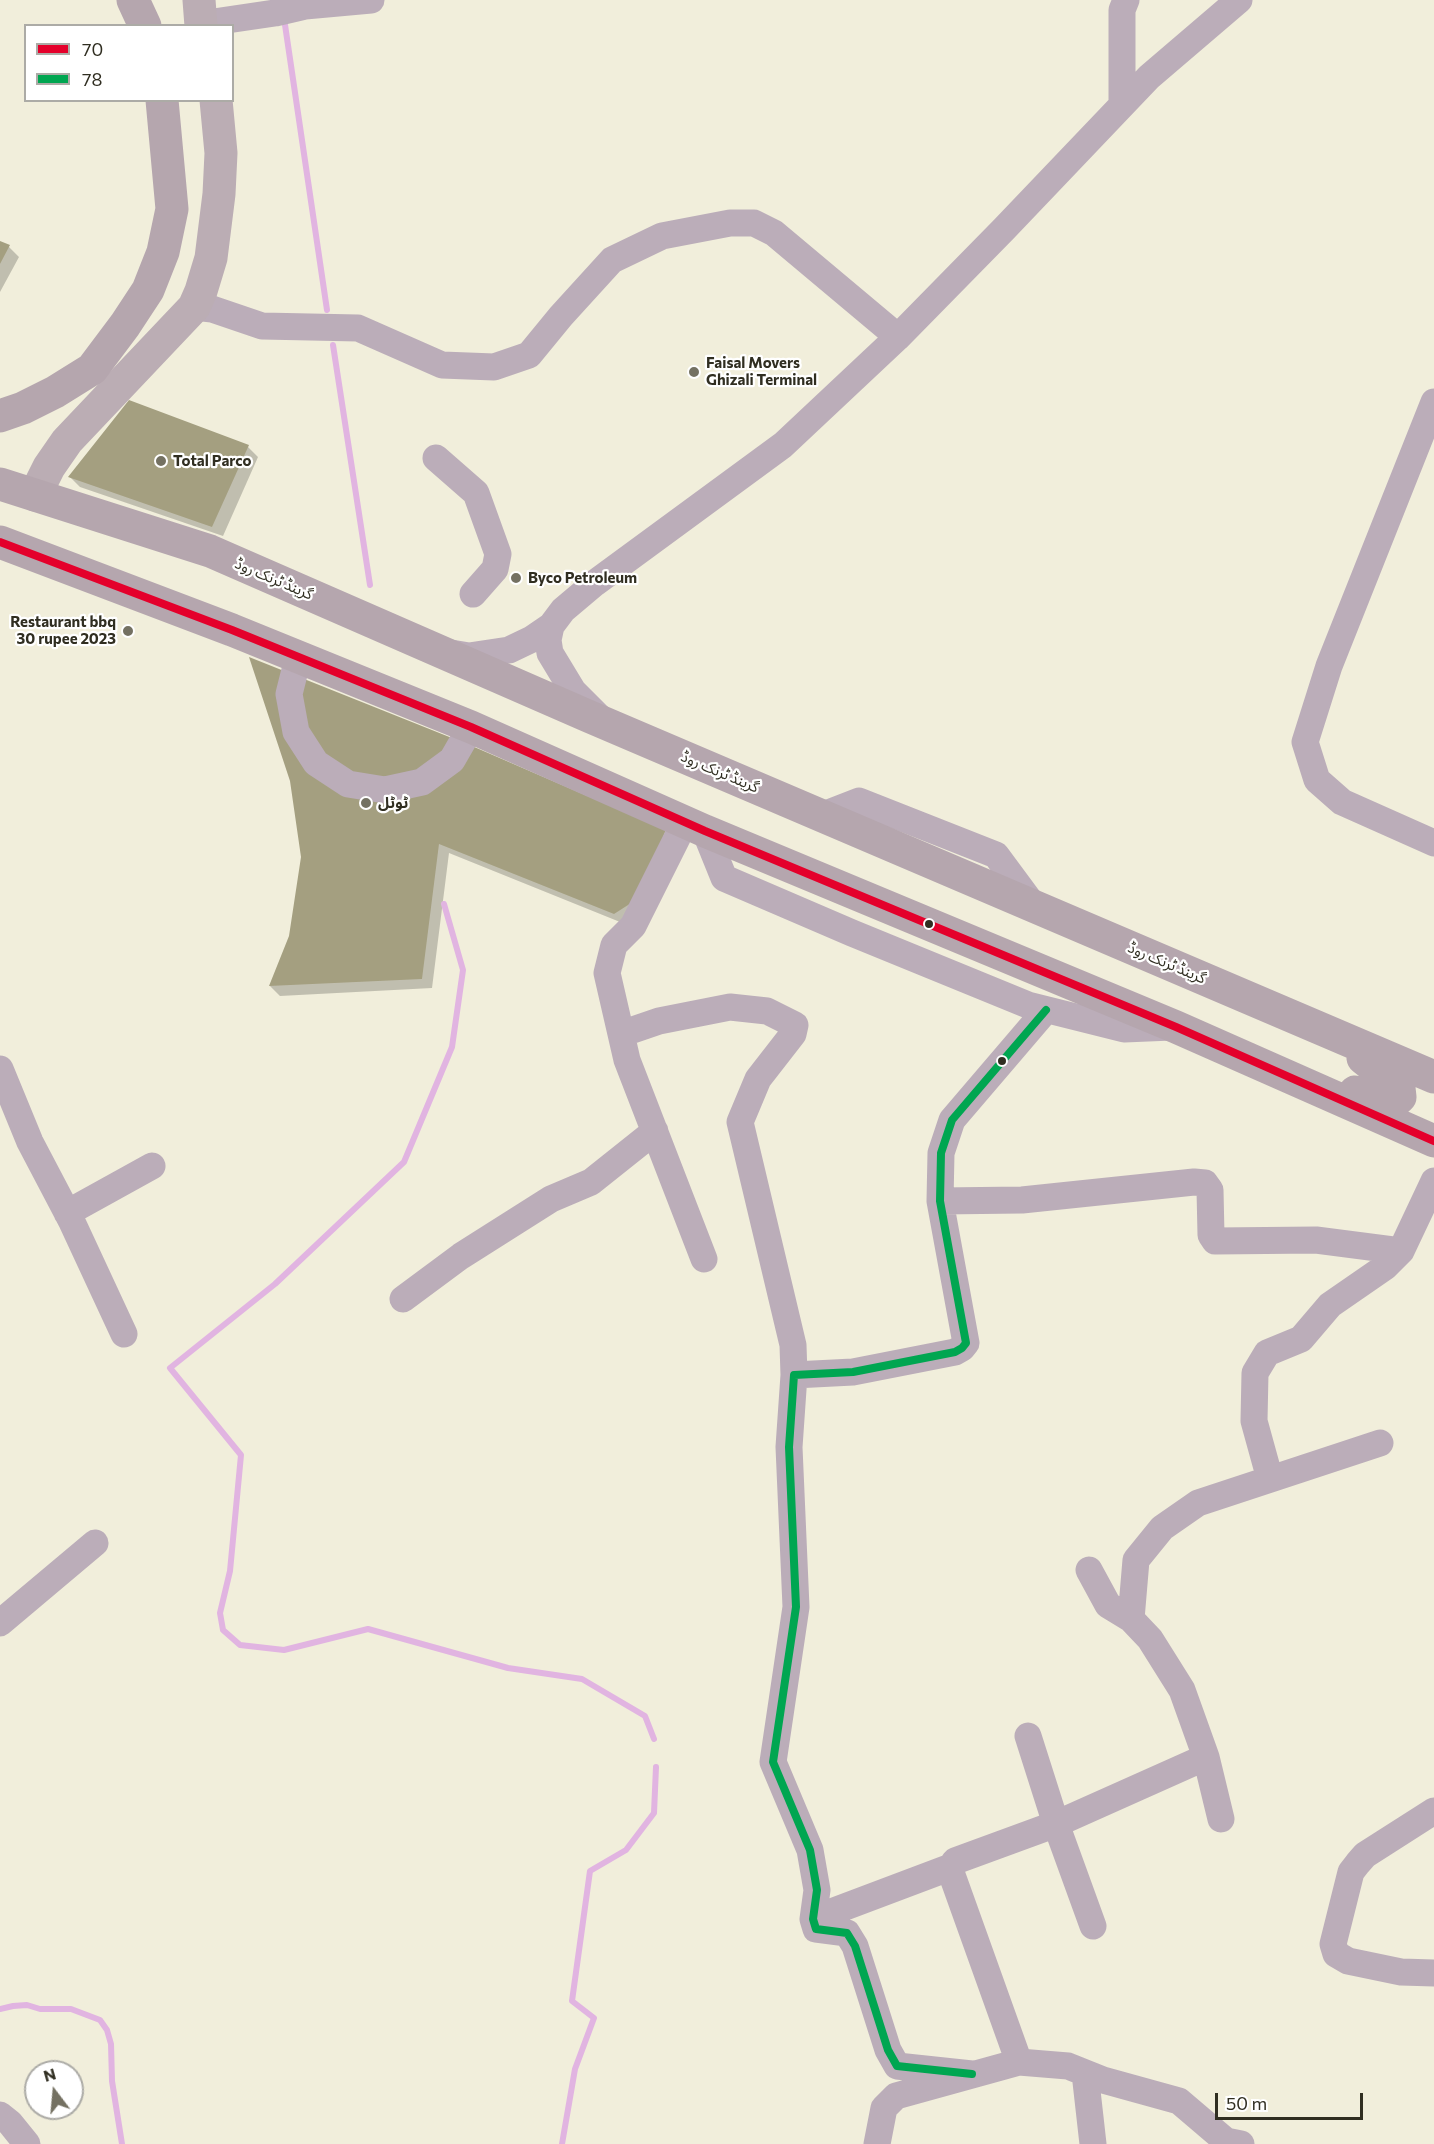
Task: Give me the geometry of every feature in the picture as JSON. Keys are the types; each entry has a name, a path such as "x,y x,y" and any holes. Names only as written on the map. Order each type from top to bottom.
{"highway":[{"path":"133,0 144,24"},
{"path":"0,416 23,408 55,392 92,369 148,290 163,252 172,208 162,102"},
{"name":"گرینڈ ٹرنک روڈ","path":"0,484 210,550 606,724 1434,1077"},
{"path":"2,543 232,630 471,727 695,827 1176,1027 1434,1141"},
{"path":"1205,979 1218,1001 1358,1055 1393,1082 1399,1088 1400,1096 1394,1102 1387,1102 1344,1090 1319,1090"}],"main road":[{"path":"35,495 49,467 67,441 194,307 211,258 219,195 221,153 216,102"}],"street":[{"path":"200,16 275,13 305,6 371,0"},
{"path":"1122,104 1122,10 1126,0"},
{"path":"441,651 469,656 509,650 532,639 551,626 563,610 595,583 783,445 898,337 1149,77 1238,2"},
{"path":"194,307 212,309 262,326 358,328 442,366 494,367 529,355 612,260 662,236 730,223 754,224 774,233 898,337"},
{"path":"1434,402 1333,655 1305,742 1317,780 1342,802 1434,843"},
{"path":"436,458 476,493 498,554 495,569 473,594"},
{"path":"551,626 548,645 558,668 573,691 606,724"},
{"path":"298,658 289,694 296,732 316,763 348,784 385,790 422,782 452,759 471,727"},
{"path":"704,1259 627,1060 607,973 614,945 633,926 695,827 724,878 1028,1005 1124,1029 1176,1027"},
{"path":"621,1034 659,1022 730,1007 767,1011 795,1024 793,1034 758,1079 740,1122 793,1345 794,1375 789,1447 796,1607 773,1762 810,1850 817,1890 813,1919 816,1929 847,1933 855,1946 888,2050 897,2066 972,2074"},
{"path":"794,1375 853,1372 955,1352 963,1348 966,1343 940,1201 941,1153 952,1120 1046,1010"},
{"path":"0,1069 30,1142 67,1213 124,1334"},
{"path":"403,1299 462,1256 551,1199 591,1182 655,1131"},
{"path":"67,1213 152,1166"},
{"path":"1270,1479 1254,1421 1255,1373 1267,1353 1301,1339 1330,1305 1385,1267 1401,1251 1434,1181"},
{"path":"940,1201 1022,1200 1194,1182 1205,1183 1210,1190 1211,1235 1215,1241 1316,1240 1401,1251"},
{"path":"1131,1619 1136,1560 1162,1528 1198,1503 1380,1443"},
{"path":"0,1623 95,1543"},
{"path":"1089,1570 1108,1605 1131,1619 1150,1639 1182,1690 1206,1757 1221,1819"},
{"path":"1028,1736 1056,1824 1093,1926"},
{"path":"1019,2062 952,1875 951,1868 955,1861 1056,1824 1206,1757"},
{"path":"1434,1810 1365,1855 1351,1872 1333,1944 1336,1954 1348,1961 1401,1972 1434,1974"},
{"path":"813,1919 951,1868"},
{"path":"877,2144 884,2108 896,2096 1019,2062 1068,2066 1103,2080 1179,2101 1231,2143"},
{"path":"1085,2073 1093,2144"},
{"path":"0,2115 10,2123 27,2144"}],"building":[{"path":"0,241 10,245 0,264"},
{"name":"Total Parco","path":"129,400 249,445 212,527 68,477"},
{"path":"249,657 472,746 666,830 639,898 614,914 439,844 422,979 269,986 289,936 301,857 290,781"}],"waterway":[{"path":"284,18 327,310"},
{"path":"333,345 370,585"},
{"path":"444,904 463,970 452,1047 404,1162 275,1284 170,1368 241,1455 230,1571 220,1613 223,1630 240,1645 284,1650 368,1629 508,1668 582,1679 645,1716 654,1739"},
{"path":"562,2144 575,2069 594,2018 572,2001 590,1871 626,1850 654,1813 656,1767"},
{"path":"0,2009 27,2005 40,2009 71,2009 100,2020 107,2030 111,2044 112,2081 122,2144"}],"transit line":[{"name":"70","path":"0,542 232,630 471,727 705,831 1176,1027 1434,1141"},
{"name":"78","path":"972,2074 897,2066 888,2050 855,1946 847,1933 816,1929 813,1919 817,1890 810,1850 773,1762 796,1607 789,1447 794,1375 853,1372 955,1352 966,1343 940,1201 941,1153 952,1120 1046,1010"}],"place":[{"name":"Faisal Movers Ghizali Terminal","path":"694,372"},
{"name":"Total Parco","path":"161,461"},
{"name":"Byco Petroleum","path":"516,578"},
{"name":"Restaurant bbq 30 rupee 2023","path":"128,631"},
{"name":"ٹوٹل","path":"366,803"}]}
